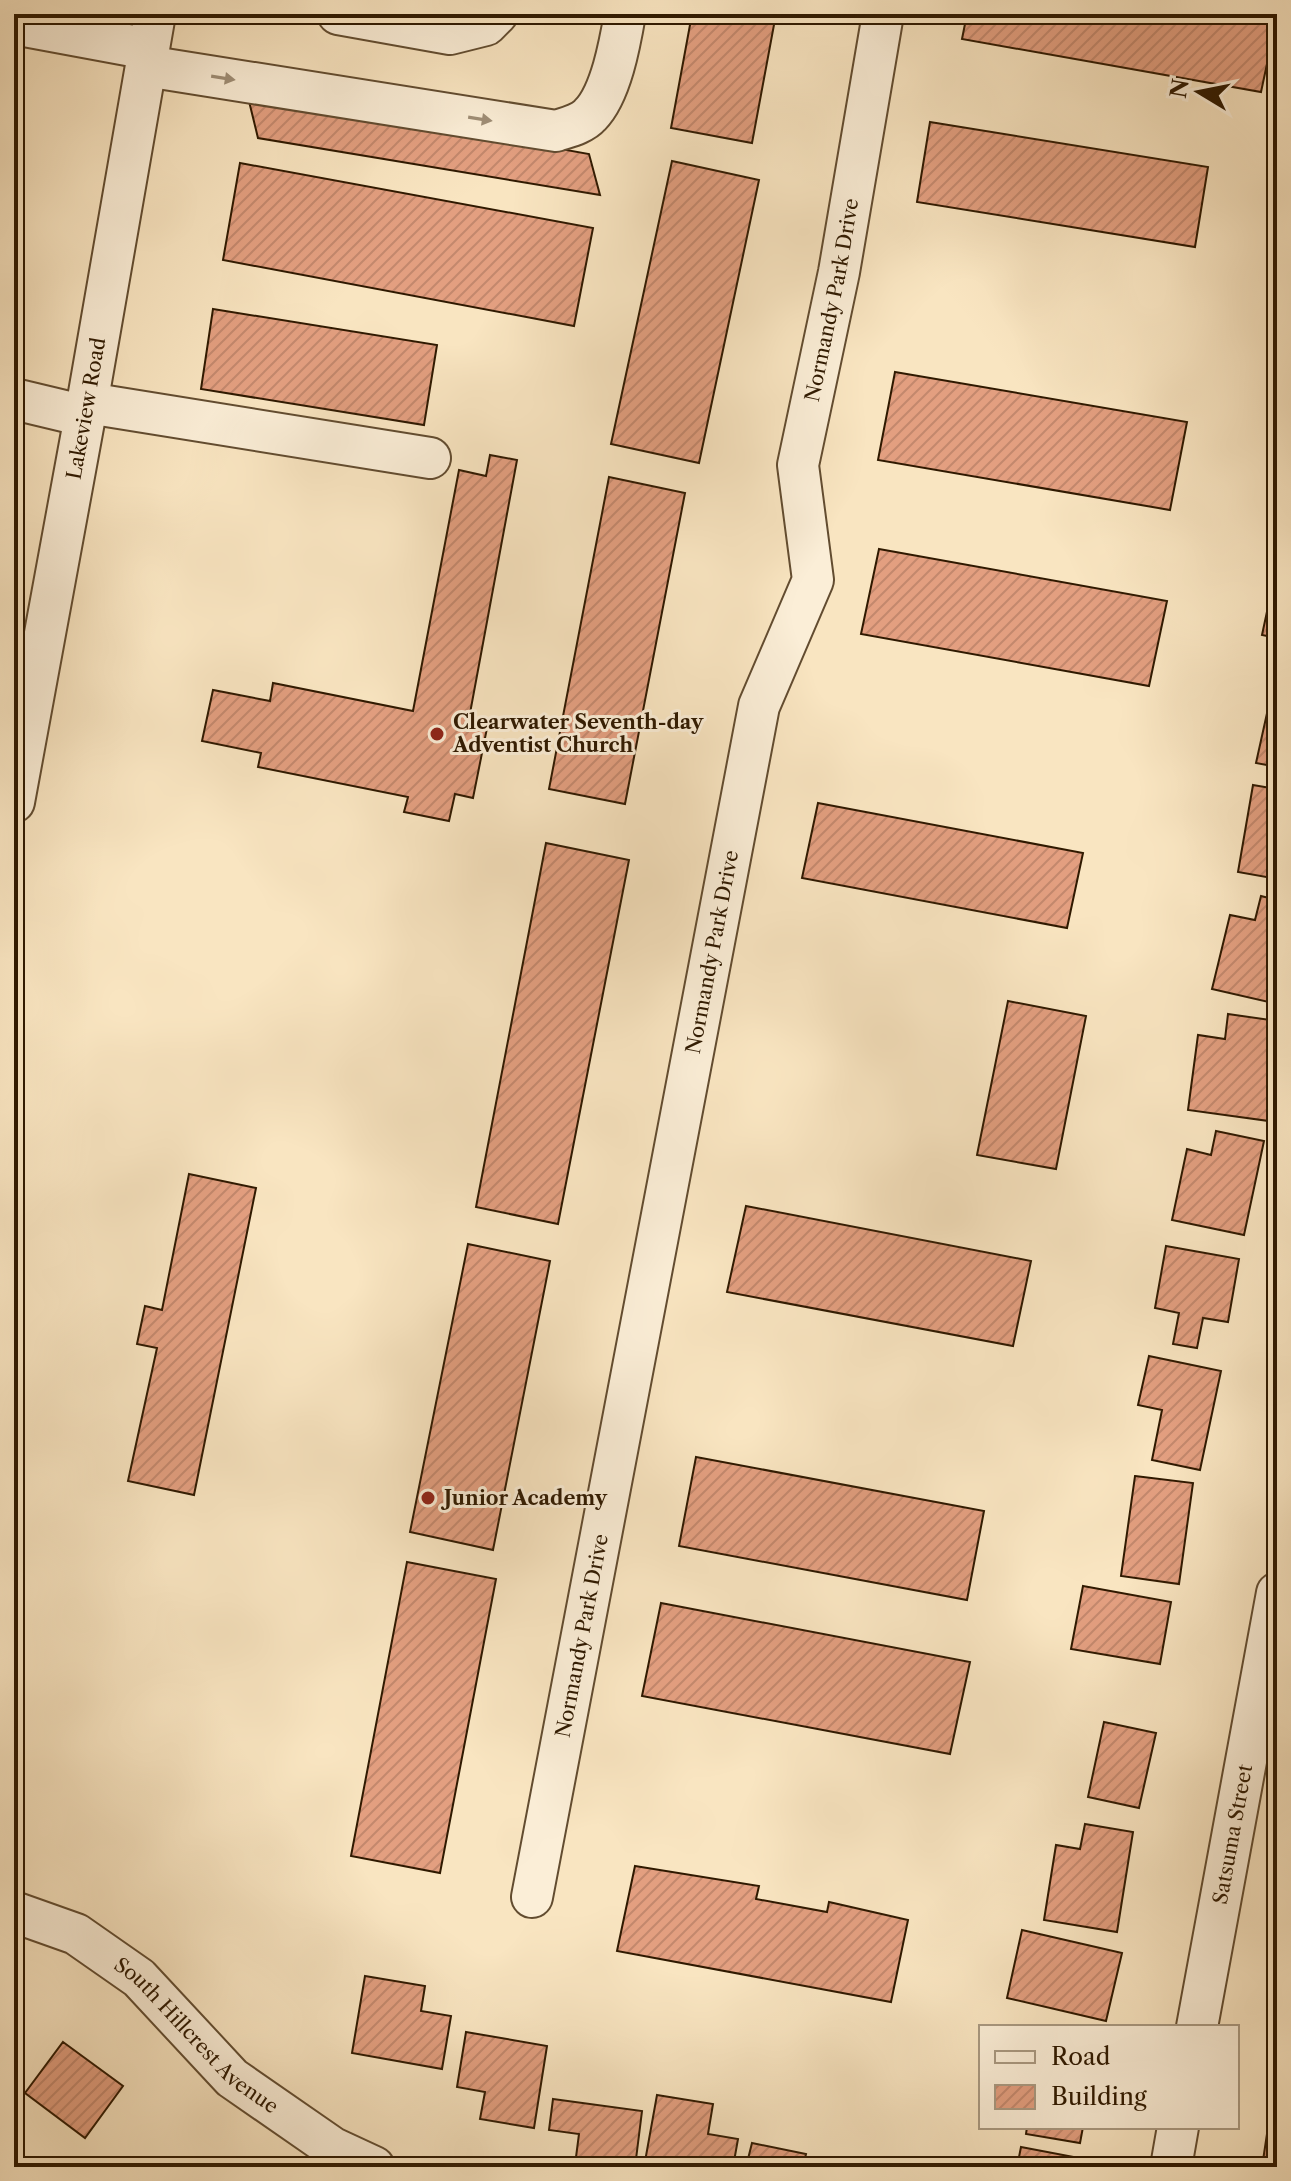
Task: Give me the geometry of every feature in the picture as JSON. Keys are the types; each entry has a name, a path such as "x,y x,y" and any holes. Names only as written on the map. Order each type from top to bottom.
{"street":[{"path":"338,14 450,34 486,25 497,14"},
{"path":"14,24 150,43 556,131 590,116 602,98 618,53 625,14"},
{"name":"Normandy Park Drive","path":"532,1897 759,706 813,580 798,465 839,272 883,14"},
{"name":"Lakeview Road","path":"14,802 150,43"},
{"path":"14,399 430,458"},
{"name":"Satsuma Street","path":"1197,2025 1277,1593"},
{"name":"South Hillcrest Avenue","path":"14,1912 76,1934 139,1978 232,2078 333,2148 374,2167"},
{"path":"1171,2167 1178,2129"}],"building":[{"path":"692,14 776,14 752,143 671,128"},
{"path":"967,14 1277,14 1277,17 1261,92 962,39"},
{"path":"247,93 589,154 600,195 258,138"},
{"path":"930,122 1208,167 1195,247 917,202"},
{"path":"672,161 759,180 699,463 611,444"},
{"path":"240,163 593,228 574,326 223,260"},
{"path":"213,309 437,345 424,425 201,389"},
{"path":"895,372 1187,422 1170,510 878,460"},
{"path":"490,455 517,460 468,724 487,728 473,798 455,794 449,821 404,812 408,797 258,767 261,753 202,741 213,690 270,701 273,683 413,711 459,470 486,476"},
{"path":"609,477 685,493 625,804 549,789"},
{"path":"879,549 1167,601 1149,686 861,634"},
{"path":"1274,579 1277,580 1277,638 1262,635"},
{"path":"1273,686 1277,687 1277,767 1256,763"},
{"path":"1253,785 1277,789 1277,879 1238,872"},
{"path":"818,803 1083,853 1067,928 802,878"},
{"path":"546,843 629,860 558,1224 476,1207"},
{"path":"1261,896 1277,900 1277,1004 1212,989 1230,915 1255,920"},
{"path":"1008,1001 1086,1016 1056,1169 977,1155"},
{"path":"1228,1014 1277,1021 1277,1058 1269,1121 1188,1110 1198,1035 1225,1039"},
{"path":"1216,1131 1264,1141 1244,1235 1172,1220 1187,1149 1211,1155"},
{"path":"189,1174 256,1188 194,1495 128,1481 157,1348 137,1344 145,1306 162,1310"},
{"path":"746,1206 1031,1261 1013,1346 727,1292"},
{"path":"468,1244 550,1261 493,1550 410,1532"},
{"path":"1166,1246 1239,1259 1228,1322 1203,1318 1197,1348 1173,1344 1179,1313 1155,1308"},
{"path":"1149,1356 1221,1371 1200,1470 1152,1460 1162,1410 1138,1405"},
{"path":"696,1457 984,1511 967,1600 679,1546"},
{"path":"1135,1476 1193,1483 1179,1584 1121,1576"},
{"path":"407,1562 496,1579 440,1873 351,1856"},
{"path":"1083,1586 1171,1602 1160,1664 1071,1649"},
{"path":"661,1603 970,1662 950,1754 642,1696"},
{"path":"1104,1722 1156,1733 1139,1808 1088,1797"},
{"path":"1085,1824 1133,1832 1117,1932 1044,1920 1056,1845 1080,1849"},
{"path":"635,1866 759,1886 756,1899 827,1912 829,1902 908,1920 891,2002 617,1951"},
{"path":"1022,1930 1122,1953 1106,2021 1007,1998"},
{"path":"365,1976 425,1986 421,2011 451,2016 442,2069 352,2053"},
{"path":"466,2032 547,2046 534,2128 480,2119 485,2092 457,2087"},
{"path":"63,2042 123,2086 85,2138 25,2093"},
{"path":"657,2095 713,2104 708,2134 738,2139 733,2167 644,2167"},
{"path":"553,2099 642,2111 635,2167 575,2165 579,2134 549,2130"},
{"path":"1270,2114 1277,2116 1277,2167 1262,2167"},
{"path":"1027,2129 1083,2129 1080,2143 1026,2134"},
{"path":"752,2143 806,2154 803,2167 746,2167"},
{"path":"1021,2147 1079,2158 1077,2167 1017,2167"}],"place":[{"name":"Clearwater Seventh-day Adventist Church","path":"437,734"},
{"name":"Junior Academy","path":"428,1498"}]}
